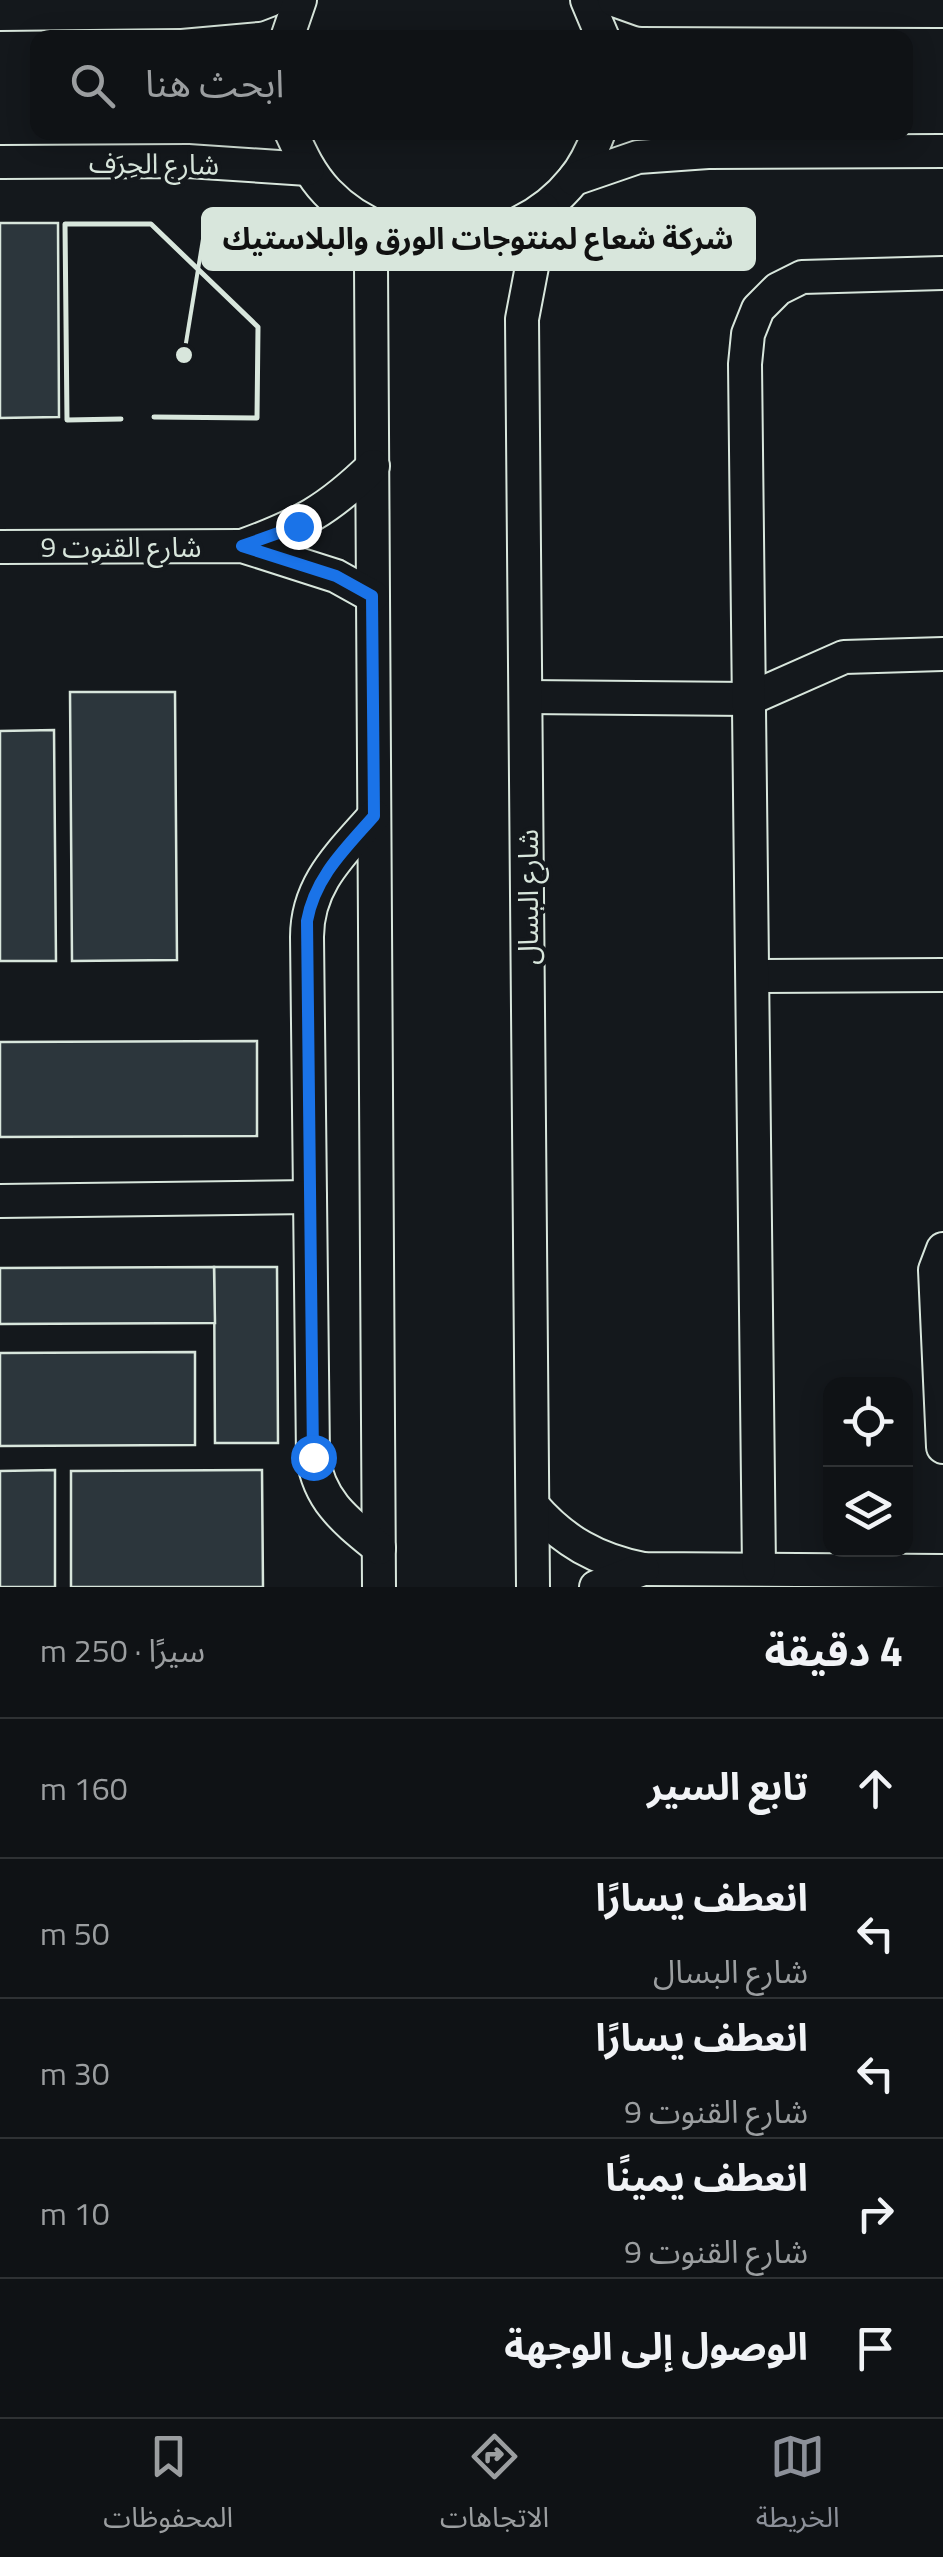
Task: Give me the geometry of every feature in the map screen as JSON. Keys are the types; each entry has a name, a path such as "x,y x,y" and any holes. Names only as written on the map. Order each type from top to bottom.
{"street":[{"path":"0,14 179,12 257,5 270,0"},
{"path":"290,30 300,0"},
{"path":"587,0 600,30"},
{"path":"614,0 642,10 943,11"},
{"path":"294,140 308,169 350,212 377,227 419,240 462,241 505,231 543,210 574,179 596,140"},
{"path":"574,179 638,157 708,152 943,151"},
{"name":"شارع الحِرَف","path":"0,162 188,160 308,169"},
{"name":"شارع البسال","path":"533,1587 522,320 543,210"},
{"path":"377,227 371,266 379,1587"},
{"path":"759,1569 745,364 748,334 758,309 778,289 802,277 943,273"},
{"name":"شارع القنوت 9","path":"242,546 298,526 340,499 373,466"},
{"name":"شارع القنوت 9","path":"0,546 242,546 336,576 372,596"},
{"path":"526,697 749,699 844,657 943,654"},
{"path":"374,816 323,875 307,921 316,1474 331,1506 379,1548"},
{"path":"753,976 943,974"},
{"path":"0,1201 310,1197"},
{"path":"943,1248 935,1270 943,1446"},
{"path":"532,1506 581,1548 643,1568 923,1576"},
{"path":"596,1587 643,1568"}],"building":[{"path":"0,223 58,223 59,417 0,418"},
{"path":"70,692 175,692 177,960 72,961"},
{"path":"54,730 56,961 0,961 0,731"},
{"path":"257,1041 257,1136 0,1137 0,1042"},
{"path":"214,1267 277,1267 278,1443 215,1443"},
{"path":"214,1267 215,1323 0,1324 0,1268"},
{"path":"195,1352 195,1445 0,1446 0,1353"},
{"path":"55,1470 55,1587 0,1587 0,1471"},
{"path":"262,1470 263,1587 71,1587 71,1471"}],"wall":[{"path":"121,419 67,420 65,224 151,224 258,327 257,418 154,417"}],"place":[{"name":"شركة شعاع لمنتوجات الورق والبلاستيك","path":"184,355"}],"route":[{"path":"298,526 242,546 336,576 372,596 374,816 323,875 307,921 313,1457"}]}
